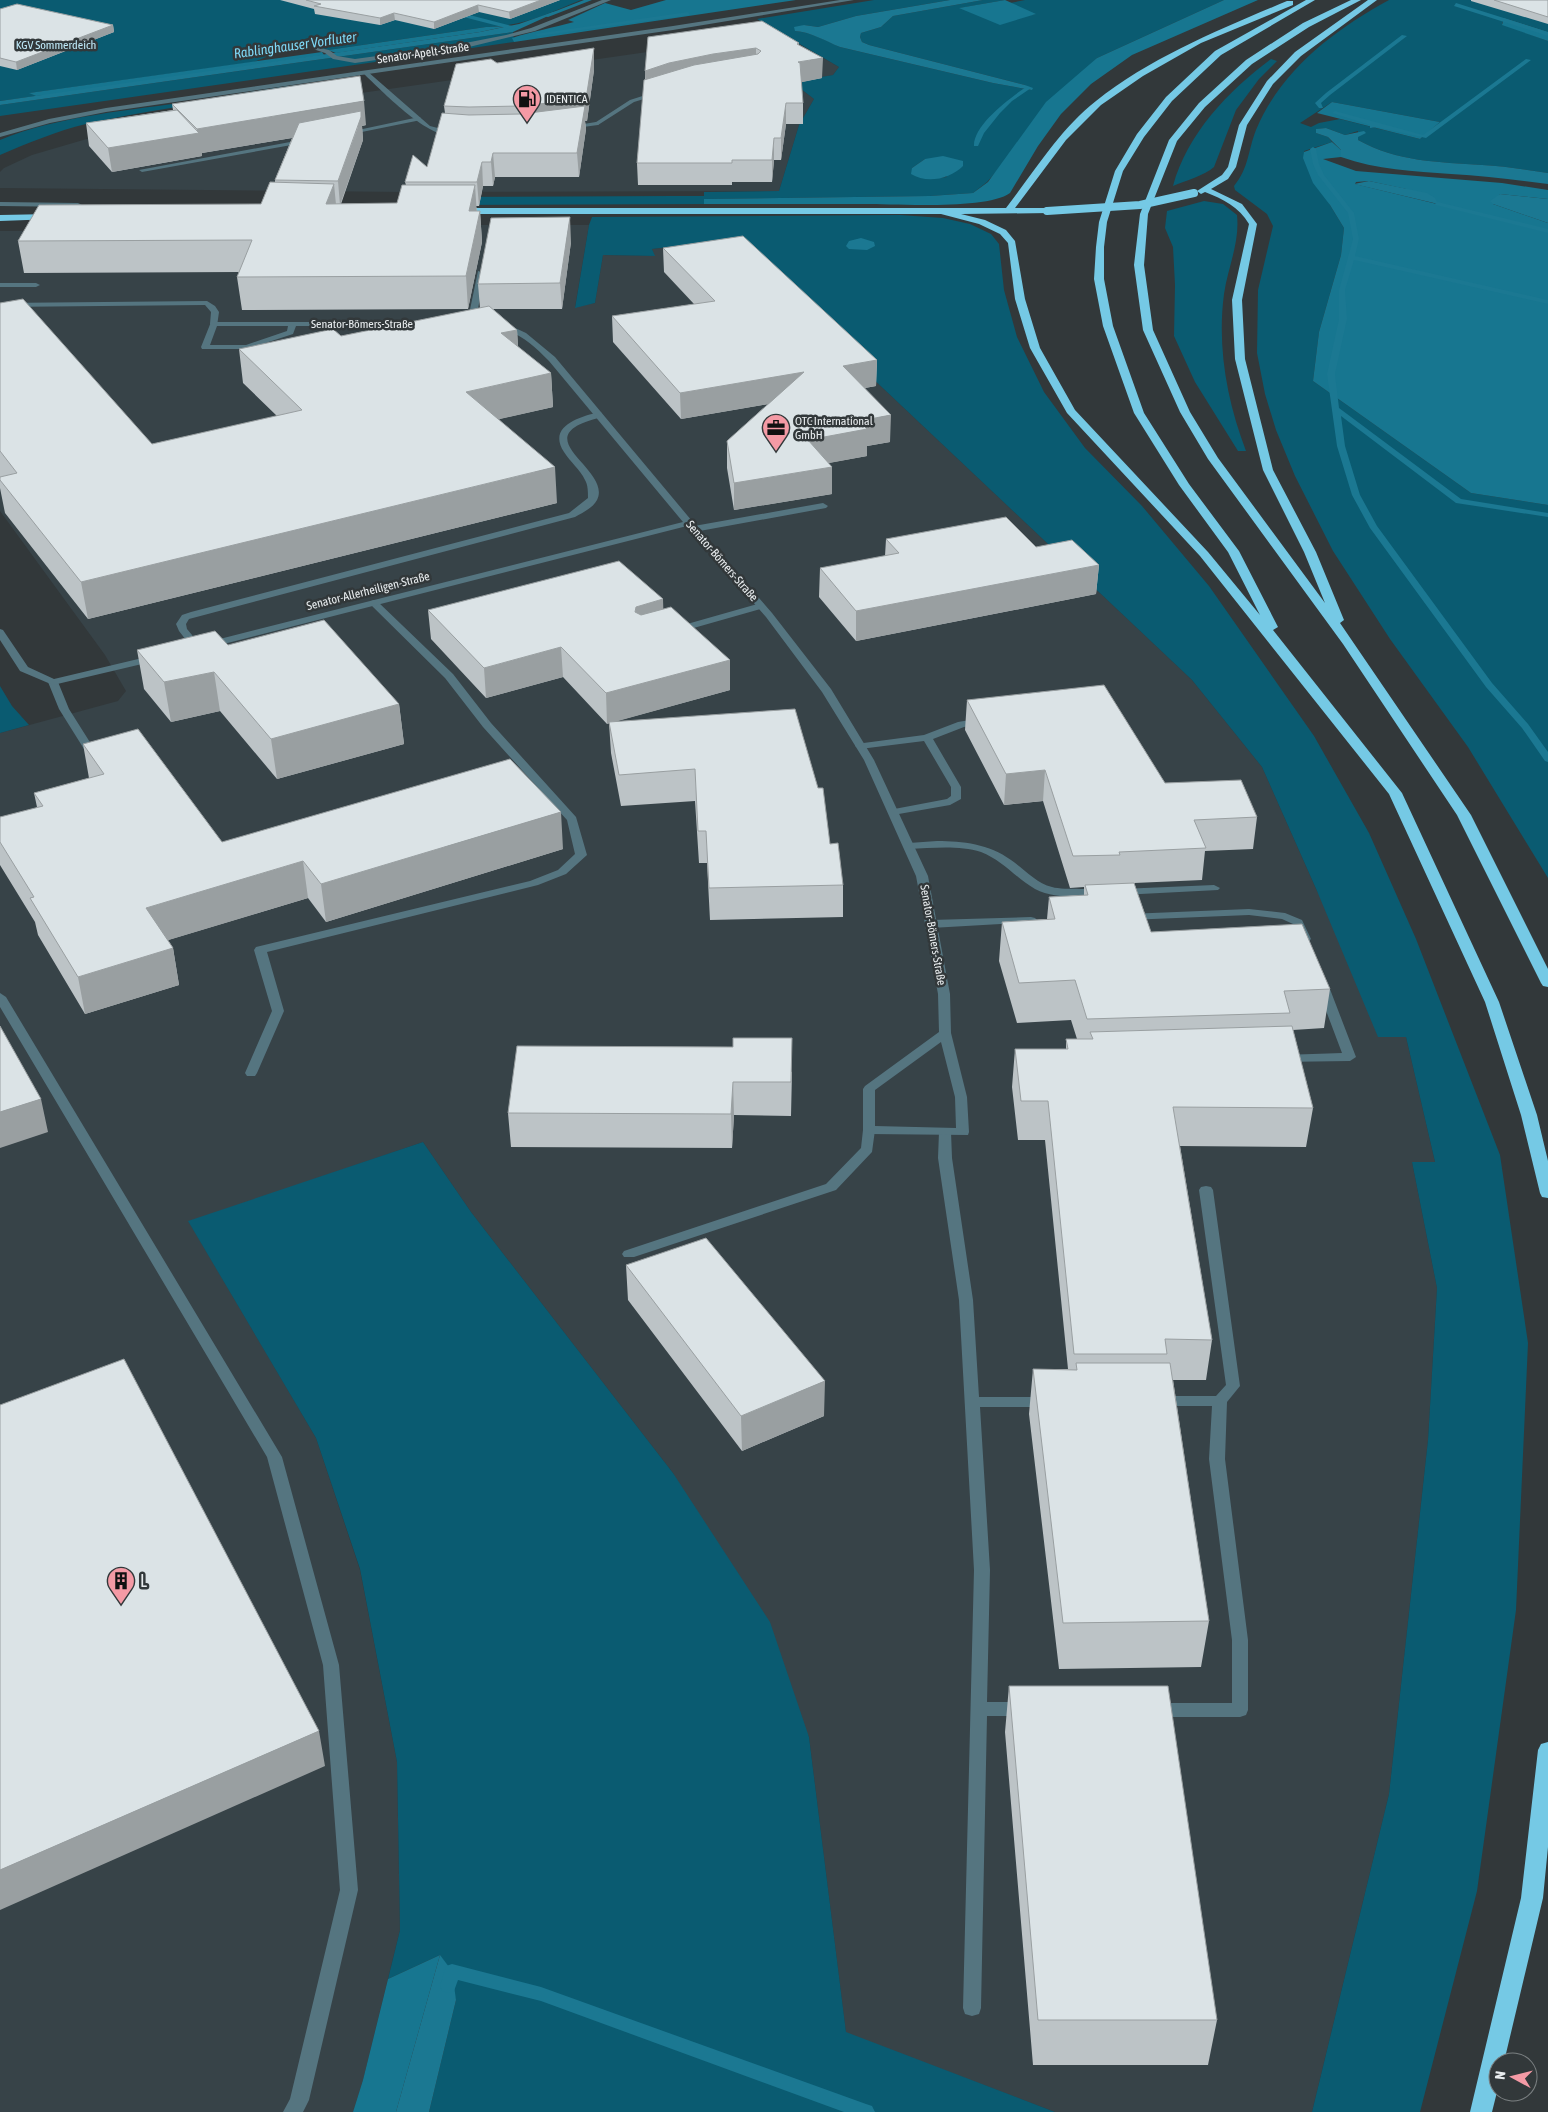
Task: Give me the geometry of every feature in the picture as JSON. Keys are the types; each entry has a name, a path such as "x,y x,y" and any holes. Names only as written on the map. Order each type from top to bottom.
{"highway":[{"path":"1009,211 1022,196 1063,138 1098,103 1140,74 1198,41 1298,0"},
{"path":"1285,653 1233,551 1184,484 1139,413 1108,326 1098,279 1104,222 1119,171 1140,136 1169,99 1218,53 1311,0"},
{"path":"1357,0 1306,25 1249,62 1202,104 1173,140 1144,214 1139,265 1148,330 1185,412 1213,459 1348,642 1464,815 1548,983"},
{"path":"455,211 1009,211 1089,210 1142,206 1194,194 1225,177 1232,167 1243,125 1270,83 1298,54 1373,0"},
{"path":"1205,189 1241,207 1253,224 1237,300 1240,360 1268,470 1310,552 1348,642"},
{"path":"938,210 982,222 1003,232 1012,243 1020,299 1035,348 1071,411 1204,554 1395,793 1492,1002 1529,1115 1548,1193"},
{"path":"0,218 63,217"},
{"path":"1481,2112 1532,1898 1548,1750"}],"street":[{"path":"316,49 329,53 336,58 355,61 508,37 608,0"},
{"name":"Senator-Apelt-Straße","path":"0,135 50,121 106,110 673,28 851,0"},
{"path":"365,72 428,127 443,132 462,133"},
{"path":"559,128 596,124 632,101 667,90"},
{"path":"343,134 419,119"},
{"path":"142,170 315,139"},
{"path":"0,204 83,205"},
{"path":"471,324 482,267"},
{"path":"0,285 36,285"},
{"path":"0,305 207,303 215,308 217,316 214,324"},
{"name":"Senator-Bömers-Straße","path":"293,324 290,332 247,347 205,347 214,324 293,324 428,324"},
{"path":"457,324 481,325"},
{"name":"Senator-Bömers-Straße","path":"491,326 511,328 527,337 552,359 691,526 761,606 826,691 869,760 922,876 944,994 945,1033 961,1097 963,1132 869,1130"},
{"name":"Senator-Allerheiligen-Straße","path":"599,415 581,419 566,429 563,444 588,476 593,488 593,499 585,507 572,515 194,614 186,617 181,624 182,629 193,649 691,526 823,506"},
{"path":"251,1073 278,1011 260,950 534,882 562,872 581,855 572,820 488,724 449,676 374,603"},
{"path":"669,632 761,606"},
{"path":"0,632 24,668 53,682 169,655"},
{"path":"53,682 64,709 93,755"},
{"path":"860,746 926,738 962,724 992,720"},
{"path":"893,812 950,802 957,797 956,787 931,742 926,738"},
{"path":"908,846 950,845 985,850 1000,857 1039,886 1055,892 1079,894 1214,888"},
{"path":"1113,917 1249,912 1285,916 1298,922 1309,949"},
{"path":"931,924 1046,920"},
{"path":"1271,1059 1350,1057 1319,976"},
{"path":"0,997 274,1457 331,1665 349,1890 299,2100 294,2112"},
{"path":"629,1254 831,1187 867,1149 869,1088 945,1033"},
{"path":"945,1132 945,1158 966,1300 982,1570 972,2008"},
{"path":"1143,1710 1240,1710 1240,1640 1217,1459 1220,1401 1233,1386 1206,1190"},
{"path":"1141,1402 1220,1401"},
{"path":"972,1402 1061,1402"},
{"path":"978,1709 1037,1709"}],"shaded area":[{"path":"666,0 796,0 514,42 512,38 574,22 568,20 605,3 631,10"},
{"path":"950,0 983,0 893,16 881,27 861,33 862,42 1025,85 1033,88 1032,90 993,83 840,47 812,35 795,31 794,27 804,25 818,27 856,16"},
{"path":"1005,0 1036,14 1000,25 959,8"},
{"path":"1224,0 1258,0 1132,55 1091,84 1061,114 1038,146 1010,193 998,198 982,202 940,205 704,204 704,199 930,196 973,193 988,182 1046,102 1097,58"},
{"path":"559,11 513,32 0,105 0,101 480,32 519,24"},
{"path":"1504,18 1548,32 1548,41 1502,25"},
{"path":"508,26 480,32 336,53 328,50 486,27"},
{"path":"780,33 839,67 833,75 793,83 814,99 799,125 779,191 406,192 0,188 0,172 4,168 32,155 90,138 228,112"},
{"path":"322,52 324,55 49,95 36,96 29,93"},
{"path":"1332,102 1440,122 1420,139 1317,113"},
{"path":"1326,128 1345,135 1364,131 1366,133 1358,137 1358,140 1388,153 1403,157 1434,162 1498,166 1548,173 1548,184 1368,165 1341,157 1341,150 1328,137 1316,133 1316,129"},
{"path":"1332,142 1341,150 1341,157 1323,159 1356,171 1502,183 1548,190 1548,199 1500,194 1493,204 1548,223 1548,505 1471,493 1313,381 1319,332 1341,255 1344,228 1330,205 1313,183 1303,158 1304,152","holes":["1369,181 1406,189 1437,204 1355,184 1356,182"]},
{"path":"943,156 963,161 963,166 952,174 938,179 924,179 911,174 912,168 925,159"},
{"path":"1369,181 1427,193 1435,198 1438,204 1354,184"},
{"path":"1500,194 1548,199 1548,223 1493,204 1490,201"},
{"path":"457,225 589,225 575,307 595,303 603,255 654,256 652,249 726,240 1192,680 1262,767 1317,891 1406,1037 1435,1162 1412,1162 1437,1288 1428,1440 1389,1794 1312,2112 1055,2112 846,2033 809,1737 673,1473 471,1212 423,1142 189,1222 316,1438 360,1570 397,1762 400,1930 363,2080 353,2112 0,2112 0,733 118,701 126,691 105,655 0,511 0,231 330,229"},
{"path":"861,238 874,242 875,246 867,250 849,249 846,246 849,241"},
{"path":"440,1955 396,2112 353,2112 363,2080 388,1979"},
{"path":"440,1955 452,1971 456,2000 429,2112 396,2112"}],"green space":[{"name":"KGV Sommerdeich","path":"0,0 581,0 524,22 328,50 300,43 254,62 30,93 36,96 0,101"},
{"path":"874,0 950,0 856,16 818,27 804,25 795,31 813,35 840,47 993,83 1032,90 1025,85 869,45 862,42 861,33 881,27 893,16 983,0 1005,0 960,8 1035,15 1010,3 1025,0 1224,0 1097,58 987,182 973,193 930,196 704,199 704,204 444,205 422,197 704,196 704,192 779,191 799,125 814,99 792,82 833,75 839,67 757,19","holes":["925,159 947,177 927,179 912,168"]},
{"path":"1389,0 1548,0 1548,32 1504,18 1502,24 1548,41 1548,173 1498,166 1434,162 1403,157 1388,153 1358,140 1358,131 1345,135 1326,128 1317,129 1316,133 1328,137 1332,142 1304,151 1330,205 1344,228 1341,255 1319,332 1313,381 1471,493 1548,505 1548,878 1468,747 1390,639 1333,551 1295,476 1276,430 1265,394 1257,353 1258,290 1273,226 1267,214 1235,190 1234,186 1243,172 1256,130 1267,108 1280,89 1295,70 1329,38","holes":["1332,102 1440,122 1420,139 1340,119 1319,123 1311,127 1300,123"]},
{"path":"513,32 514,42 0,116 0,105"},
{"path":"1271,59 1277,61 1259,79 1236,110 1214,167 1173,186 1179,167 1188,149 1211,115 1240,85"},
{"path":"338,81 343,84 182,106 86,124 53,134 0,155 0,140 70,119 284,87"},
{"path":"1204,201 1223,204 1237,215 1237,235 1224,294 1222,334 1225,374 1239,432 1246,451 1238,451 1195,382 1174,336 1175,285 1173,247 1165,228 1167,211"},
{"path":"900,215 943,218 970,224 991,234 999,244 1004,290 1017,337 1044,392 1085,448 1142,506 1209,586 1314,736 1369,833 1416,939 1500,1155 1528,1343 1516,1610 1477,1891 1420,2112 1312,2112 1389,1794 1428,1440 1437,1288 1412,1162 1435,1162 1406,1037 1378,1037 1317,891 1262,767 1192,680 726,240 652,249 655,256 603,255 595,303 575,308 592,217"},
{"path":"0,686 12,706 29,725 0,733"},
{"path":"423,1142 471,1212 673,1473 770,1622 809,1737 846,2032 1055,2112 429,2112 456,2000 440,1955 388,1979 400,1930 397,1762 360,1569 316,1438 188,1221"}],"building":[{"path":"306,0 541,0 509,12 478,5 434,22 394,13 380,18 314,6 321,4"},
{"path":"1494,0 1548,0 1548,17"},
{"path":"17,4 113,25 16,62 0,58 0,9"},
{"path":"762,21 799,43 797,44 823,58 798,62 800,63 803,103 786,103 781,138 774,138 772,160 732,160 732,163 637,163 644,80 694,65 758,54 761,51 756,48 713,54 669,63 645,71 648,37"},
{"path":"594,48 586,99 520,106 444,106 456,64 491,59 497,63"},
{"path":"360,76 364,101 197,129 172,104"},
{"path":"585,106 577,153 493,153 491,162 482,162 477,182 405,182 413,155 427,167 442,113 469,115 521,114"},
{"path":"177,110 199,133 108,148 86,123"},
{"path":"361,111 361,117 338,181 275,180 299,123"},
{"path":"270,182 334,184 326,204 397,203 402,185 475,185 469,211 480,211 466,276 237,277 252,240 18,241 39,205 261,204"},
{"path":"570,217 560,283 478,284 491,218"},
{"path":"743,236 877,360 843,366 891,415 859,421 867,429 808,440 832,467 734,483 727,441 804,372 680,393 612,316 715,301 663,248"},
{"path":"23,299 152,444 302,410 239,349 333,329 341,336 489,306 517,330 501,333 551,373 466,392 555,467 81,582 0,480 0,477 17,473 0,451 0,303"},
{"path":"1006,517 1036,547 1072,540 1099,565 856,611 820,568 899,553 886,539"},
{"path":"619,561 663,599 636,607 635,612 641,615 671,607 730,660 606,693 561,647 484,668 428,610"},
{"path":"324,620 399,704 271,739 214,672 164,682 137,650 215,631 228,645"},
{"path":"1104,685 1165,783 1241,780 1257,817 1194,820 1206,848 1119,852 1120,855 1073,856 1045,770 1006,774 967,700"},
{"path":"795,709 818,788 823,788 830,844 838,843 843,885 709,888 706,831 698,831 695,769 619,775 609,722"},
{"path":"138,729 222,842 510,759 561,812 321,884 303,861 146,908 173,948 78,977 30,898 34,897 0,842 0,817 43,806 34,793 104,774 83,744"},
{"path":"1134,883 1151,932 1302,924 1330,989 1284,991 1290,1013 1087,1019 1075,980 1019,983 1002,922 1055,919 1049,897 1088,895 1085,885"},
{"path":"0,1026 41,1099 0,1112"},
{"path":"1292,1026 1313,1108 1173,1107 1212,1340 1165,1339 1167,1354 1074,1354 1048,1101 1021,1101 1015,1049 1068,1049 1066,1039 1093,1039 1090,1032"},
{"path":"733,1038 792,1038 791,1082 733,1082 731,1114 508,1113 517,1046 733,1047"},
{"path":"706,1238 825,1381 741,1416 626,1265"},
{"name":"L","path":"124,1359 319,1731 0,1870 0,1405"},
{"path":"1076,1363 1170,1363 1209,1621 1063,1623 1033,1369 1077,1370"},
{"path":"1009,1686 1168,1686 1217,2020 1038,2020"}],"waterway":[{"name":"Rablinghauser Vorfluter","path":"546,16 589,0"},
{"path":"1456,5 1548,34"},
{"path":"454,13 514,28"},
{"path":"538,34 688,14"},
{"path":"1321,107 1318,103 1328,94 1404,36"},
{"path":"1375,125 1424,137 1528,60"},
{"path":"976,145 981,133 998,111 1028,88"},
{"path":"1335,113 1375,125"},
{"path":"1313,149 1316,164 1321,175 1351,213 1356,239 1351,257"},
{"path":"1438,204 1548,231"},
{"path":"1336,409 1331,374 1343,319 1342,290 1351,257"},
{"path":"1351,257 1548,302"},
{"path":"1336,409 1459,501 1548,515"},
{"path":"1336,409 1341,446 1356,495 1373,526 1489,685 1525,726 1548,759"},
{"path":"448,1986 452,1971 541,1994 866,2112"}],"place":[{"name":"IDENTICA","path":"527,123"},
{"name":"OTC International GmbH","path":"776,452"},
{"name":"L","path":"121,1605"}]}
